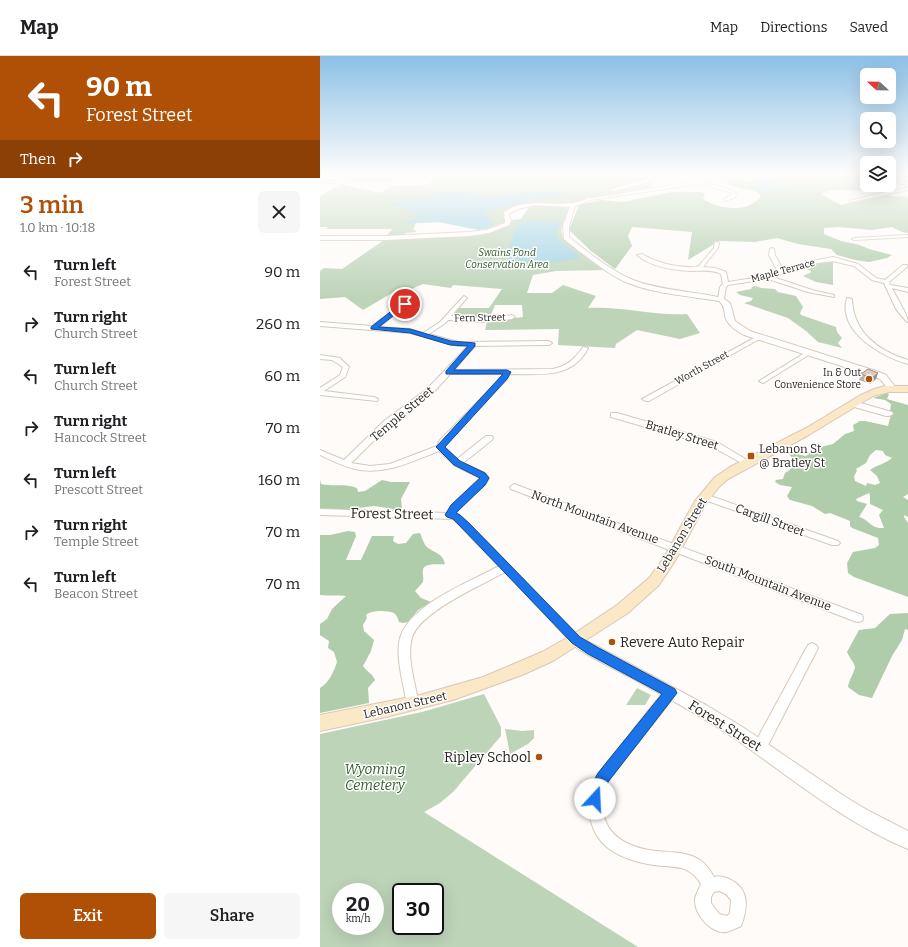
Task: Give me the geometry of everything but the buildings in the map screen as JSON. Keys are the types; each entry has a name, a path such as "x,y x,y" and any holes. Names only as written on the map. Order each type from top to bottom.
{"main road":[{"name":"Lebanon Street","path":"320,724 413,705 467,689 502,677 557,651 576,640 629,603 650,586 677,548 705,497 721,478 818,426 874,392 893,389 908,390"}],"street":[{"path":"320,238 349,236 386,238 481,233 507,224 506,215"},
{"path":"570,215 566,226 566,238 629,282 721,299 726,303 728,315 732,323 745,332 758,338 876,374 883,377 893,389"},
{"path":"854,239 908,236"},
{"path":"700,268 716,248 717,243"},
{"path":"772,249 772,255 780,267 781,272"},
{"path":"640,255 660,264 685,269 700,268 721,272 725,277 725,284 722,289 721,299"},
{"name":"Maple Terrace","path":"725,284 768,277 823,260 832,259 856,264 874,279 887,284"},
{"path":"887,284 905,266"},
{"path":"768,277 811,292 832,296"},
{"path":"887,284 908,290"},
{"path":"887,284 908,320"},
{"path":"373,328 415,296"},
{"path":"424,335 447,318 464,298"},
{"path":"849,299 848,307 850,317 865,338 887,355 908,362"},
{"name":"Fern Street","path":"447,318 487,320 512,317"},
{"path":"320,324 410,331 450,343 548,343"},
{"name":"Worth Street","path":"646,399 758,338"},
{"name":"Temple Street","path":"346,463 359,452 387,423 430,391 473,344"},
{"path":"448,372 546,372 563,369 578,360 584,348"},
{"path":"763,381 808,353"},
{"path":"320,357 337,359 346,367 343,376 320,392"},
{"path":"320,452 360,468 386,467 440,448 443,442 505,378 507,372"},
{"path":"320,392 374,399"},
{"path":"854,404 889,414"},
{"name":"Bratley Street","path":"614,415 714,444 748,463"},
{"path":"457,463 489,438"},
{"path":"440,448 457,463 482,475 485,479 455,508 450,515"},
{"name":"North Mountain Avenue","path":"514,487 677,548"},
{"name":"Cargill Street","path":"705,497 835,543"},
{"name":"Forest Street","path":"320,512 450,515 457,517 576,640 592,651 714,717 858,814 908,840"},
{"name":"South Mountain Avenue","path":"677,548 858,618"},
{"path":"413,705 405,651 406,636 410,628 415,621 427,611 506,567"},
{"path":"760,747 812,648"},
{"path":"670,693 603,777 595,799 594,810 597,824 602,833 617,847 636,855 683,861 692,864 704,875 710,885"}],"green space":[{"path":"320,215 503,215 505,222 487,231 484,229 441,222 416,223 413,229 417,232 405,233 404,237 385,237 393,229 326,229 328,227 320,227"},
{"name":"Swains Pond Conservation Area","path":"524,215 567,215 561,230 563,238 606,270 556,271 533,275 527,293 552,293 563,285 596,296 588,308 613,308 662,314 687,314 700,333 680,339 637,330 616,344 615,348 558,345 559,329 485,330 487,322 523,317 522,305 495,305 490,317 452,317 459,308 489,308 502,289 453,285 451,288 423,284 407,291 399,289 363,310 345,297 320,299 320,271 324,268 342,269 384,240 482,234 507,226 512,220 521,219"},
{"name":"Swains Pond Conservation Area","path":"575,215 908,215 908,233 892,227 872,230 838,227 824,228 824,234 841,241 892,255 887,258 869,262 837,255 831,249 798,244 777,238 755,242 719,241 688,260 692,232 632,227 628,236 632,246 615,269 591,251 569,230"},
{"path":"833,259 833,285 816,282 803,276 811,271 802,267"},
{"path":"755,286 775,289 778,292 796,296 803,307 800,313 801,315 836,327 837,332 842,338 838,343 842,348 818,342 788,318 744,303 751,301 753,298 740,295 736,292 751,289"},
{"path":"887,393 889,394 887,399 908,405 908,494 903,497 908,500 908,517 904,515 904,517 908,523 908,597 854,577 848,573 847,563 853,552 875,548 879,545 878,538 852,528 850,526 850,521 830,513 825,514 812,506 790,500 787,496 792,487 780,485 775,482 776,480 783,479 785,473 793,465 794,460 787,452 806,456 816,448 833,444 845,434 854,431 853,425 860,421 888,426 891,414 891,404 885,400 873,398","holes":["876,450 883,451 885,455 892,458 870,470 877,476 880,483 875,485 867,483 866,486 855,481 854,476 857,471 856,469 866,463 870,455","869,493 870,504 883,510 879,515 884,528 873,526 863,518 859,517 867,504 857,501 856,499"]},
{"path":"320,479 321,484 343,485 357,488 358,492 365,491 382,480 391,482 410,482 401,499 402,508 400,510 374,506 341,510 320,508"},
{"path":"348,531 355,532 356,536 346,560 361,560 372,536 394,536 393,541 398,544 406,543 413,534 420,533 426,545 440,555 445,564 427,565 423,569 423,582 415,591 421,598 431,602 418,610 408,622 399,622 394,613 388,611 375,611 366,615 367,618 363,625 364,631 374,640 371,651 363,666 375,680 368,688 369,703 320,713 320,688 329,680 337,662 334,652 328,648 329,641 320,635 320,624 327,619 332,609 346,596 320,595 320,535 330,535"},
{"path":"908,613 908,630 905,629 902,640 892,656 872,698 859,695 848,687 855,667 847,652 859,630 875,628 890,614"},
{"path":"637,688 651,695 645,705 626,705"},
{"name":"Wyoming Cemetery","path":"484,694 501,727 501,736 453,792 440,803 424,812 638,947 320,947 320,734 422,712"},
{"path":"505,729 522,731 534,730 534,738 528,744 510,754"}],"water":[{"path":"416,215 486,215 494,225 479,230 438,222 400,224 417,218"},
{"path":"539,221 560,224 556,233 562,244 579,256 577,259 533,263 509,259 509,246 513,238 514,229 527,222"}],"place":[{"name":"In & Out Convenience Store","path":"869,379"},
{"name":"Lebanon St @ Bratley St","path":"751,456"},
{"name":"Revere Auto Repair","path":"612,642"},
{"name":"Ripley School","path":"539,757"}],"route":[{"path":"405,304 373,328 410,331 450,343 473,344 448,372 507,372 505,378 440,447 457,463 484,476 485,478 482,483 452,511 450,515 457,517 466,525 576,640 592,651 670,693 603,777 595,799"}]}
